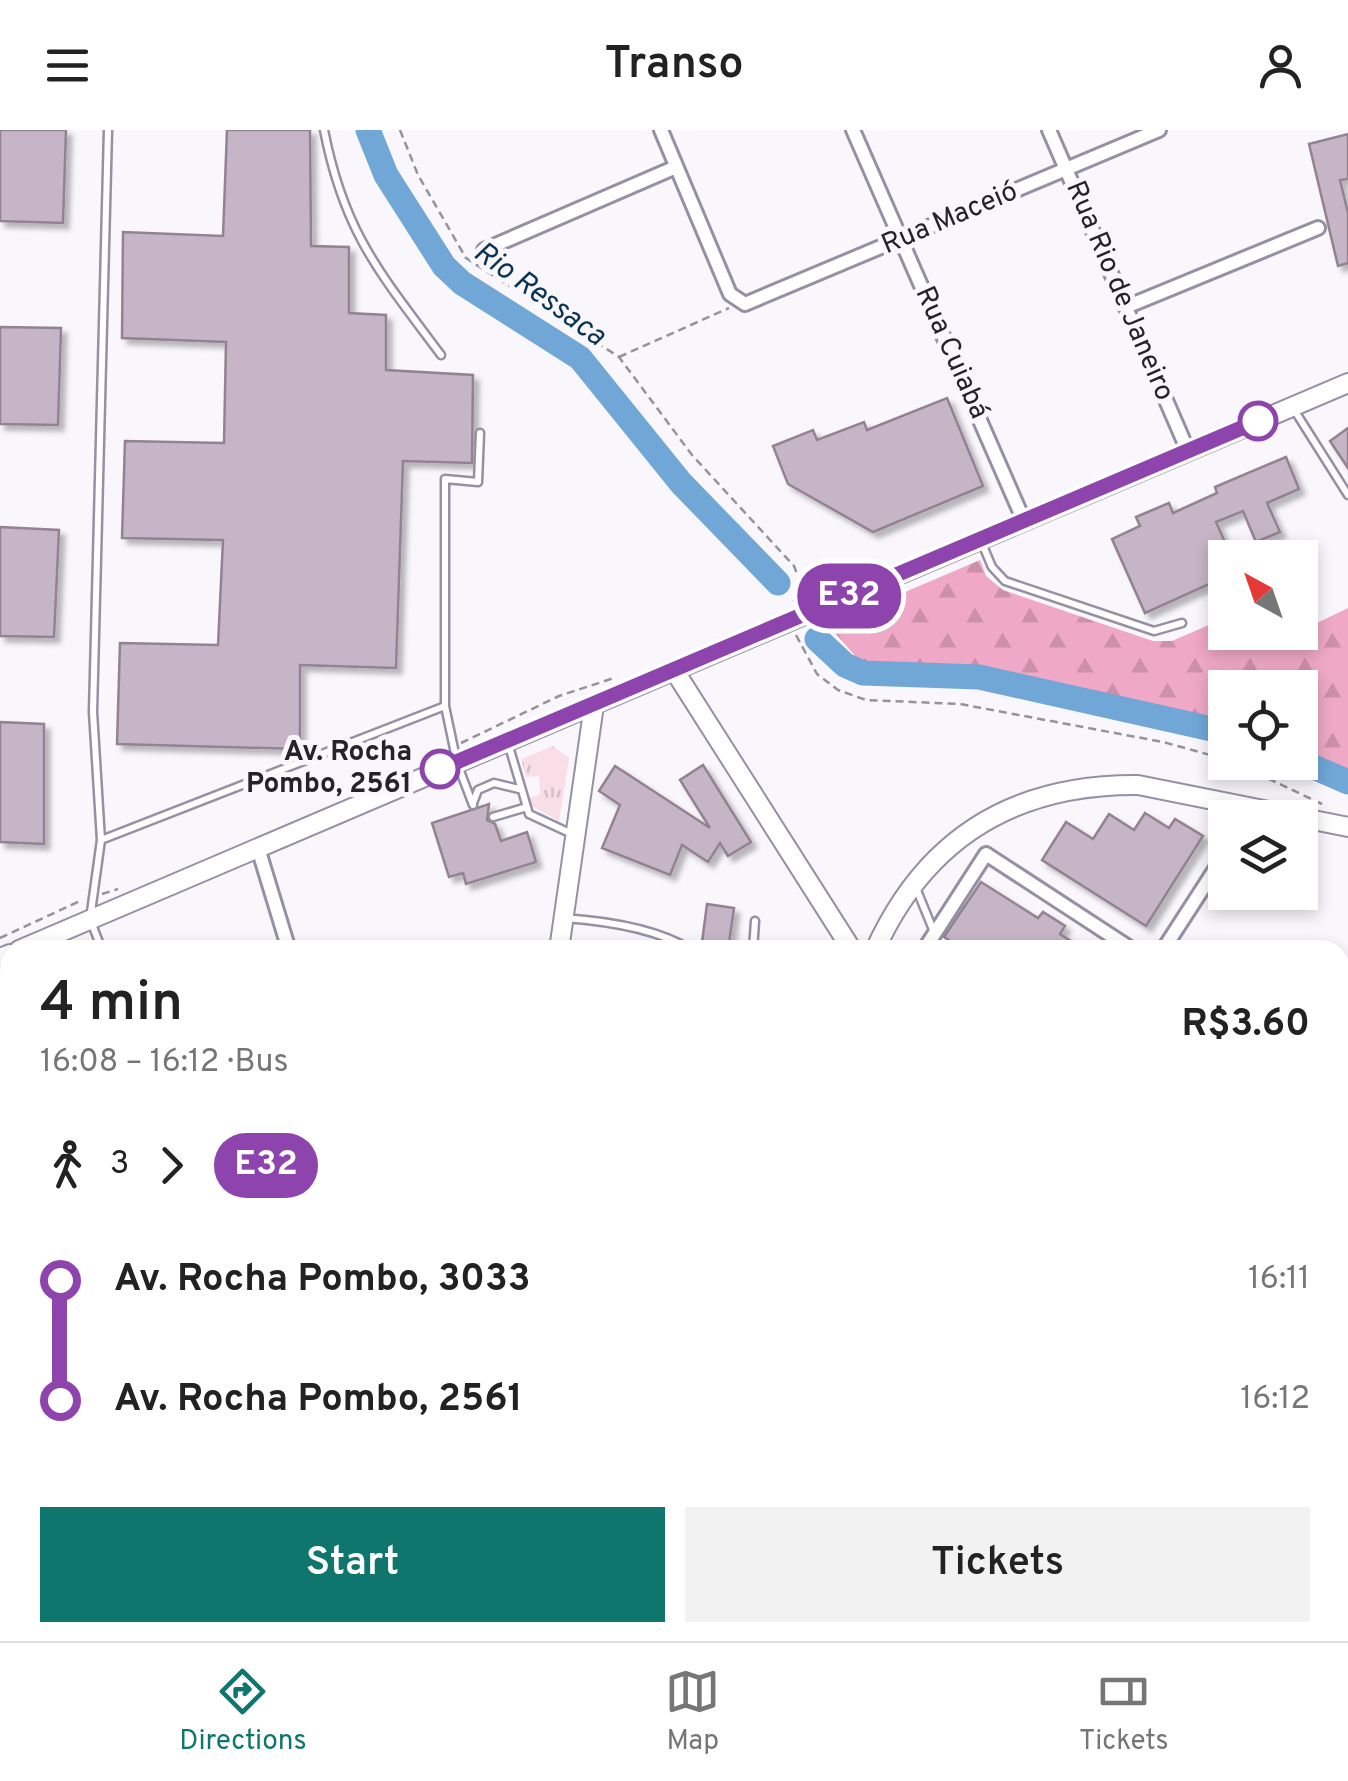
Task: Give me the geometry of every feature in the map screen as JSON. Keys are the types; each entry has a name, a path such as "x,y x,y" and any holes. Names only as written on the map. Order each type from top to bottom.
{"main road":[{"path":"42,940 258,848 455,755 508,741 1348,383"},
{"path":"674,670 846,940"},
{"path":"560,940 594,705"},
{"path":"880,940 914,882 953,842 1041,794 1068,788 1138,784 1336,819"}],"street":[{"path":"661,130 730,294 740,303"},
{"name":"Rua Cuiabá","path":"853,130 1024,521"},
{"name":"Rua Rio de Janeiro","path":"1050,130 1188,451"},
{"name":"Rua Maceió","path":"740,303 752,302 1159,130"},
{"path":"484,250 676,167"},
{"path":"1126,307 1318,228"},
{"path":"1336,819 1348,835"},
{"path":"258,848 286,940"},
{"path":"930,940 986,854 1118,940"},
{"path":"1169,940 1208,880"}],"lane":[{"path":"98,940 90,920 100,840 93,712 108,130"},
{"path":"324,130 334,183 361,246 441,355"},
{"path":"1293,406 1348,495"},
{"path":"480,432 478,482 446,479 446,706 455,755 474,807 478,790 494,784 520,790"},
{"path":"980,540 992,568 1005,582 1154,632 1182,622"},
{"path":"100,840 446,706"},
{"path":"508,741 529,814 575,836"},
{"path":"493,817 527,807"},
{"path":"914,882 934,934"},
{"path":"563,918 636,929 665,940"},
{"path":"754,940 755,922"}],"path":[{"path":"400,130 418,175 466,258 619,357 692,455 794,566 801,584 786,609 817,674 838,690 866,700 960,704 1163,742 1208,754"},
{"path":"619,357 740,303"},
{"path":"455,755 490,726"},
{"path":"1266,780 1336,819"},
{"path":"0,938 73,904"}],"green space":[{"path":"980,560 986,576 1003,590 1153,641 1172,641 1208,625 1208,650 1318,650 1318,622 1348,608 1348,769 1318,758 1318,670 1208,670 1208,719 983,672 874,668 857,658 828,625"},
{"path":"553,746 569,758 559,821 530,805 528,798 540,795 539,776 526,777 521,759"}],"building":[{"path":"0,130 66,130 63,223 0,221"},
{"path":"227,130 310,130 311,246 349,247 349,313 386,315 386,370 473,375 472,463 403,461 396,668 300,665 300,749 117,744 120,643 218,645 223,540 122,538 125,441 224,443 226,342 122,338 123,232 223,236"},
{"path":"1348,134 1348,179 1340,180 1348,213 1348,263 1338,266 1309,144"},
{"path":"0,327 61,328 58,425 0,424"},
{"path":"947,398 983,486 873,532 788,484 773,446 813,430 817,440 864,422 867,430"},
{"path":"1348,428 1348,468 1330,441"},
{"path":"1286,457 1299,489 1267,503 1280,532 1261,540 1255,540 1243,511 1216,522 1224,540 1208,540 1208,585 1145,613 1112,539 1140,526 1136,517 1169,503 1173,513 1217,493 1215,487"},
{"path":"0,527 59,530 54,637 0,636"},
{"path":"0,722 44,724 44,844 0,842"},
{"path":"703,765 751,842 728,856 720,843 708,862 682,845 670,875 602,848 620,805 599,791 615,766 710,828 680,780"},
{"path":"489,804 487,820 495,824 501,841 527,832 536,862 466,884 463,873 449,877 432,823"},
{"path":"1145,813 1169,828 1175,819 1203,836 1146,926 1042,860 1066,822 1093,839 1109,814 1134,830"},
{"path":"981,882 1038,918 1043,912 1065,926 1060,934 1069,940 948,940 944,937"},
{"path":"707,904 734,908 729,940 702,940"}],"waterway":[{"name":"Rio Ressaca","path":"368,130 386,175 444,266 462,283 580,358 681,483 778,583"},
{"name":"Rio Ressaca","path":"817,639 845,665 863,673 979,677 1208,728"},
{"name":"Rio Ressaca","path":"1318,769 1348,782"}],"bus line":[{"name":"E32","path":"440,769 1258,421"}],"place":[{"name":"Av. Rocha Pombo, 2561","path":"440,769"}]}
